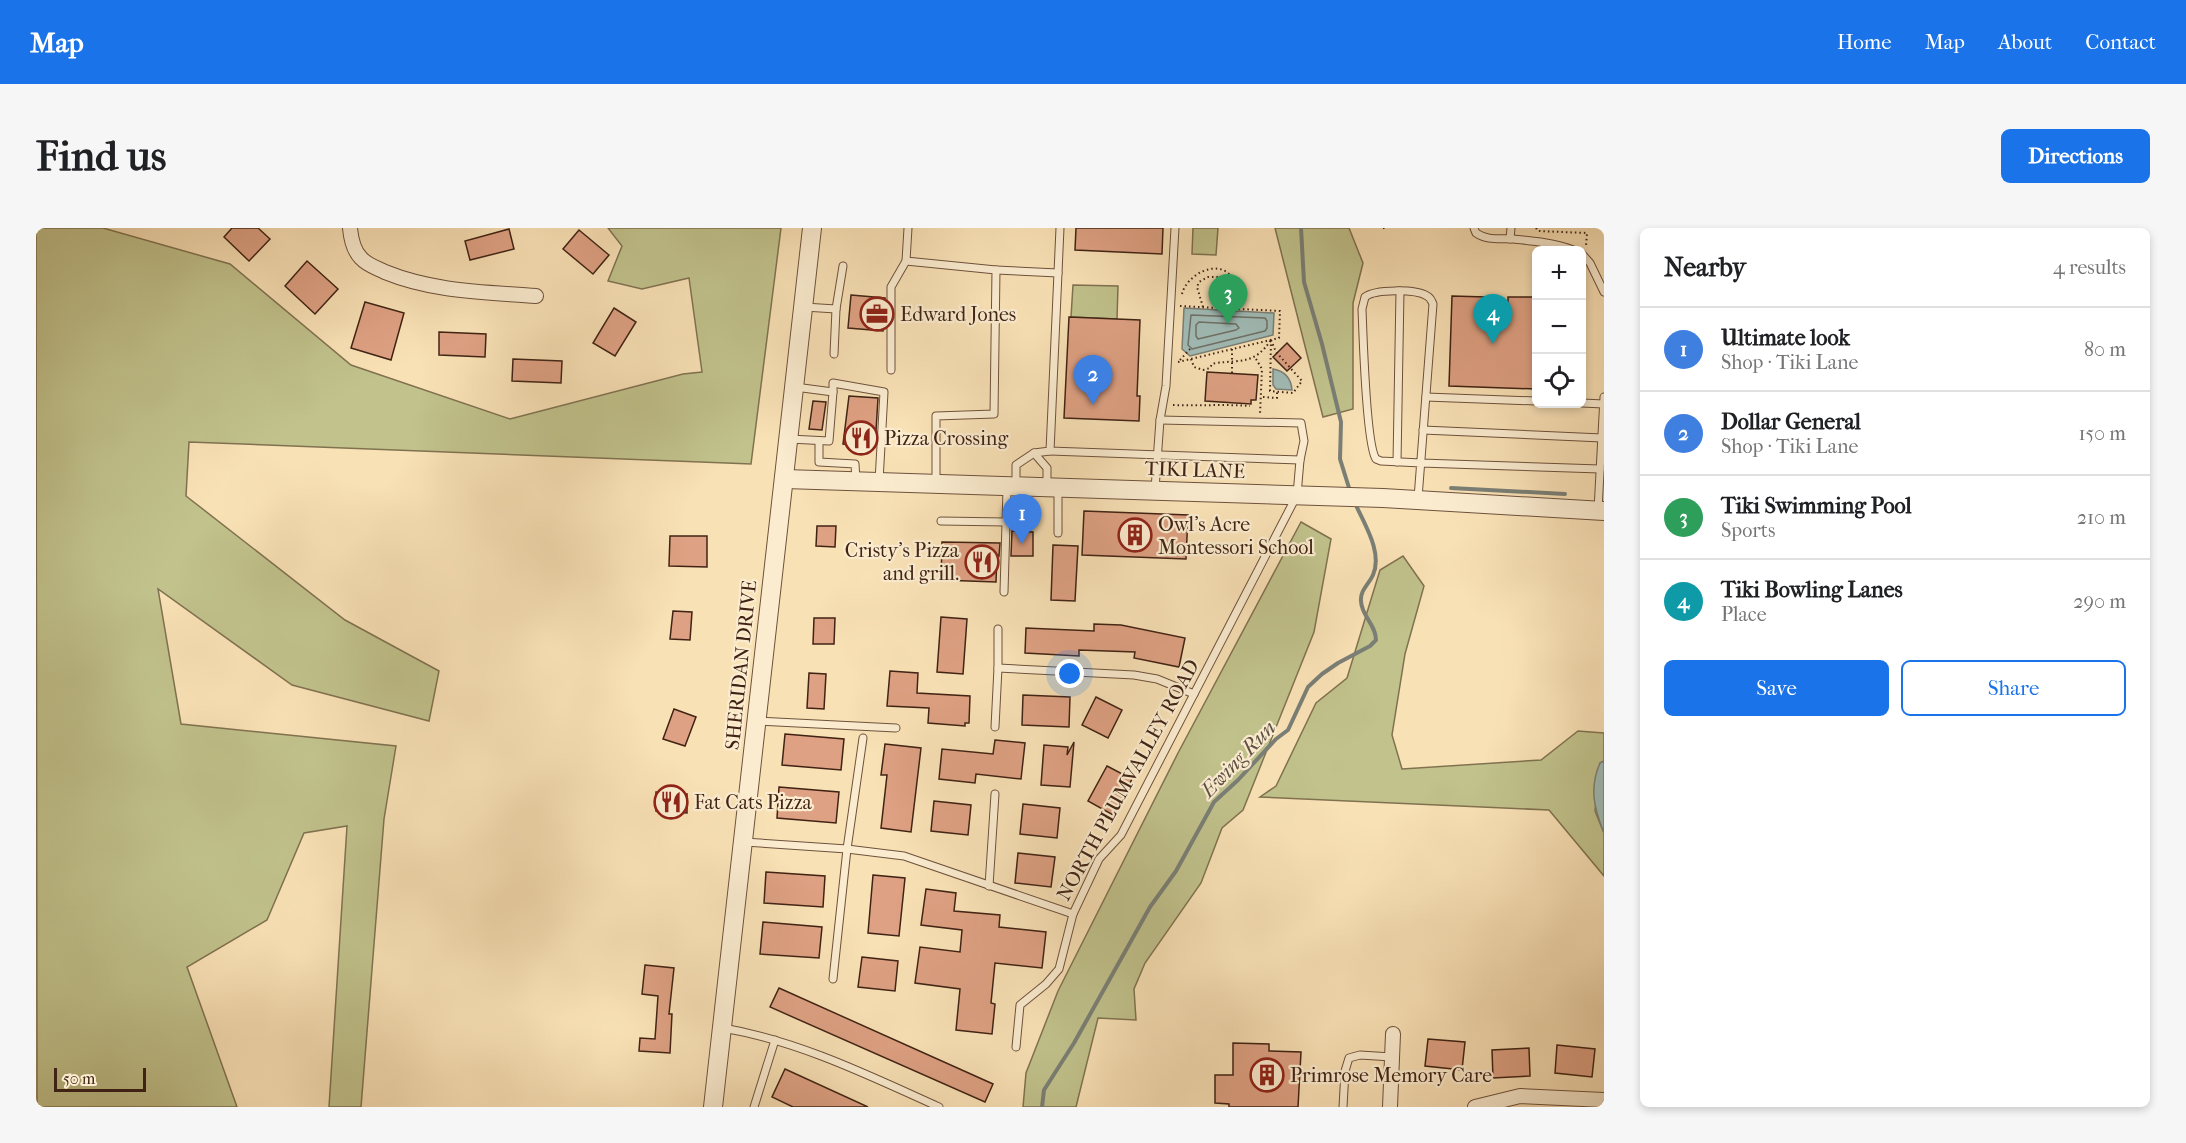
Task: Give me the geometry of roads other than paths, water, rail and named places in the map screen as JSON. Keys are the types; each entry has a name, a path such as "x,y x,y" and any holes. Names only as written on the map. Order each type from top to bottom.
{"street":[{"path":"350,228 351,241 360,257 373,267 405,280 439,288 536,296"},
{"name":"SHERIDAN DRIVE","path":"713,1107 812,228"},
{"name":"TIKI LANE","path":"785,480 1383,498 1601,511"},
{"path":"1390,1107 1394,1034"},
{"path":"1475,1107 1521,1096 1604,1100"}],"lane":[{"path":"891,369 891,287 906,261 908,228"},
{"path":"1050,451 1060,228"},
{"path":"1155,491 1160,420 1166,386 1175,228"},
{"path":"1474,228 1476,233 1488,239 1510,239 1557,246"},
{"path":"1510,239 1511,228"},
{"path":"1586,259 1604,292"},
{"path":"906,261 996,270 1058,273"},
{"path":"834,354 836,309 843,266"},
{"path":"936,484 936,416 994,414 996,270"},
{"path":"1397,462 1400,291"},
{"path":"1418,501 1421,463 1423,430 1433,304 1427,295 1400,291 1369,294 1365,297 1362,309 1372,453 1376,459 1397,462 1421,463 1600,469"},
{"path":"804,307 836,309"},
{"path":"789,439 829,441 833,383 884,392 879,484"},
{"path":"795,387 833,392"},
{"path":"1426,397 1532,401"},
{"path":"1601,511 1600,469 1604,398"},
{"path":"1586,403 1604,404"},
{"path":"1160,420 1301,423 1304,441 1297,495"},
{"path":"1423,430 1602,438"},
{"path":"819,441 819,462 855,464 856,483"},
{"path":"1004,592 1006,522 1011,486 1016,465 1034,453 1050,451 1300,460"},
{"path":"1034,453 1047,468 1058,533"},
{"name":"NORTH PLUMVALLEY ROAD","path":"1016,1047 1020,1005 1046,984 1059,969 1073,914 1099,859 1121,836 1297,495"},
{"path":"941,521 1006,522"},
{"path":"994,727 998,628"},
{"path":"998,669 1134,675 1157,679 1194,694"},
{"path":"757,722 896,728"},
{"path":"833,979 847,849 863,738"},
{"path":"989,886 995,794"},
{"path":"743,842 847,849 904,856 1073,914"},
{"path":"723,1028 775,1040 882,1081 939,1107"},
{"path":"754,1107 775,1040"},
{"path":"1343,1107 1345,1071 1349,1058 1360,1055 1392,1057"}],"water":[{"path":"1184,308 1274,313 1273,335 1190,356 1182,349"},
{"path":"1273,369 1287,376 1292,390 1276,389 1273,385"},
{"path":"1604,761 1604,833 1595,806 1594,790 1600,763"}],"waterway":[{"name":"Ewing Run","path":"1301,228 1304,282 1341,422 1340,459 1350,491"},
{"path":"1451,488 1565,494"},
{"name":"Ewing Run","path":"1042,1107 1044,1090 1074,1043 1150,907 1176,871 1214,802 1276,739 1288,730 1308,687 1322,674 1370,646 1376,640 1361,601 1363,590 1373,575 1376,557 1371,538 1355,503"}],"place":[{"name":"Edward Jones","path":"877,314"},
{"name":"Tiki Swimming Pool","path":"1228,324"},
{"name":"Tiki Bowling Lanes","path":"1493,344"},
{"name":"Dollar General","path":"1093,405"},
{"name":"Pizza Crossing","path":"861,438"},
{"name":"Owl's Acre Montessori School","path":"1135,535"},
{"name":"Ultimate look","path":"1022,544"},
{"name":"Cristy's Pizza and grill.","path":"982,562"},
{"name":"Fat Cats Pizza","path":"671,802"},
{"name":"Primrose Memory Care","path":"1267,1075"}]}
